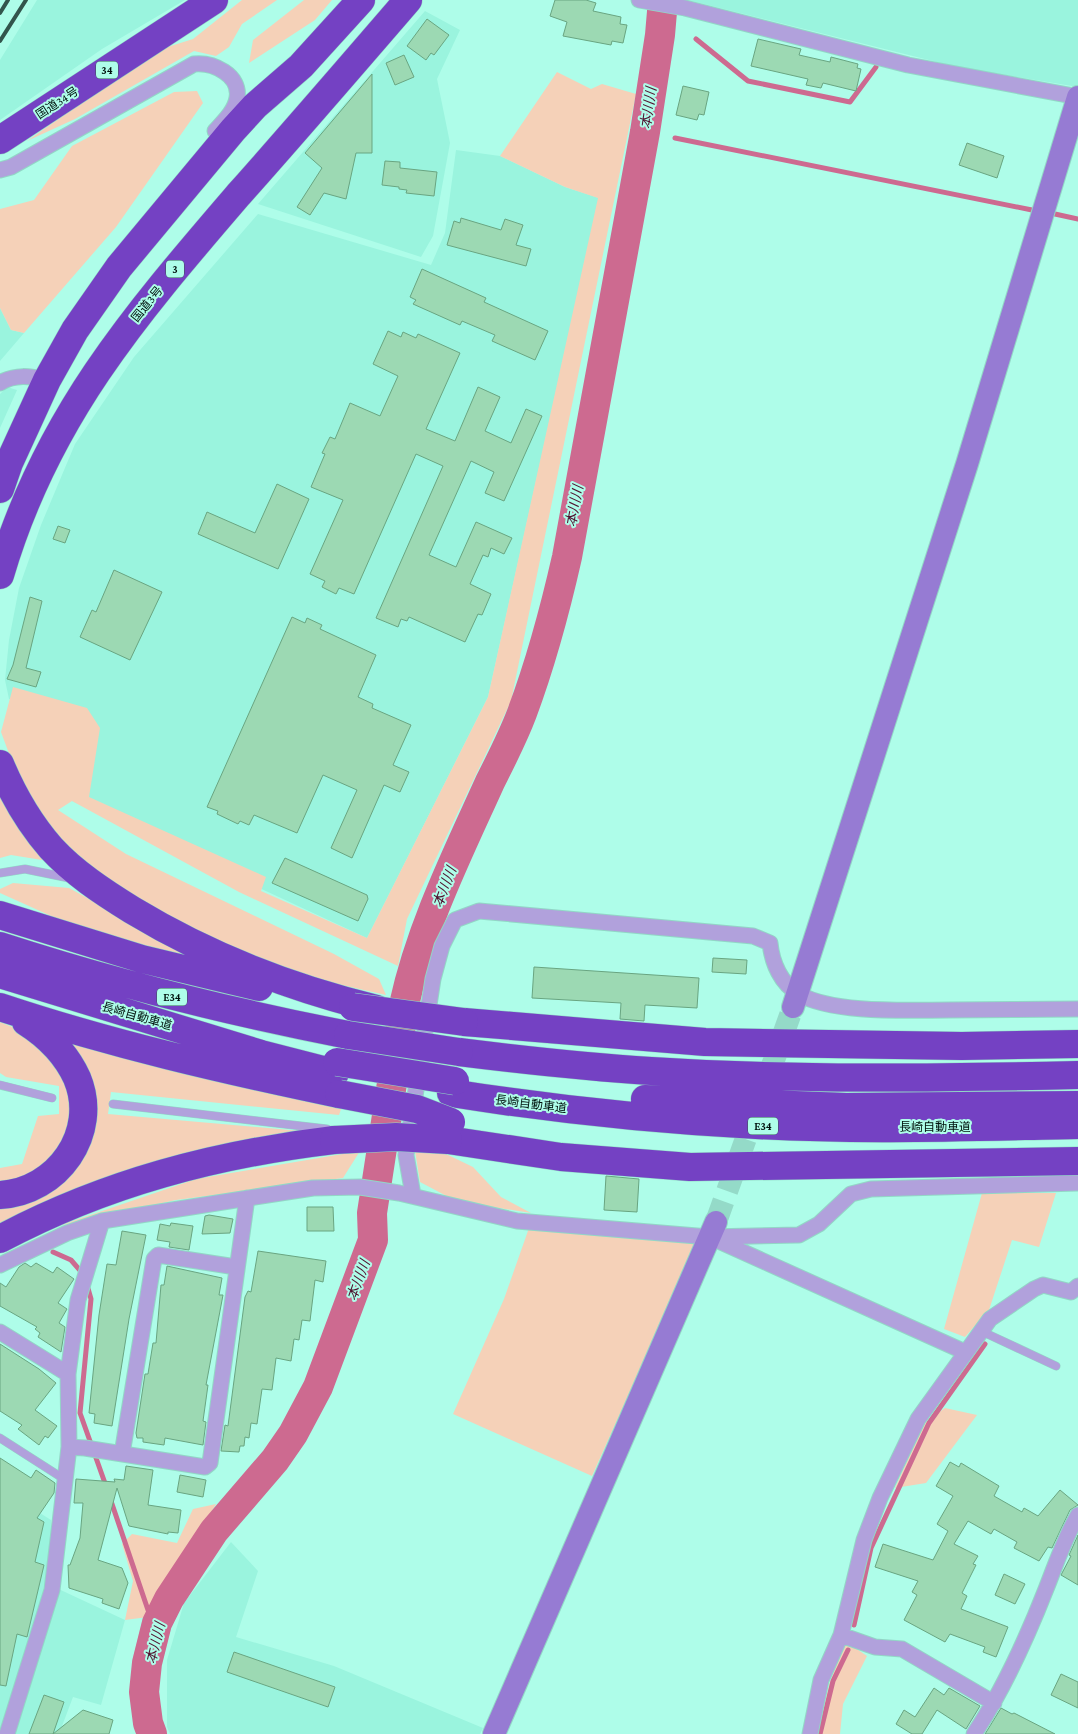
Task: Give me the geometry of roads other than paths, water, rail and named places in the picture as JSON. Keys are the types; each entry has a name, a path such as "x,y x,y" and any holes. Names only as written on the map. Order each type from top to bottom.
{"highway":[{"name":"国道34号","path":"0,140 214,0"},
{"path":"0,490 9,463 47,380 76,330 119,266 205,162 255,106 301,66 360,0"},
{"path":"205,162 249,121 315,75 384,0"},
{"name":"国道3号","path":"0,575 20,513 36,476 76,402 100,365 196,244 408,0"},
{"path":"0,764 19,805 33,827 52,849 93,885 147,919 222,958 291,985 353,1005"},
{"path":"1,912 91,944 203,975 396,1013 464,1022 705,1042 953,1046 1078,1044"},
{"name":"E34","path":"0,946 154,993 249,1015 348,1035 459,1052 550,1063 746,1075 970,1077 1078,1075"},
{"name":"長崎自動車道","path":"0,974 337,1077"},
{"path":"0,1008 154,1053 337,1077 453,1087 747,1104 846,1106 1078,1105"},
{"path":"0,1008 42,1032 69,1062 77,1079 83,1100 83,1120 72,1152 48,1179 31,1188 12,1194 0,1195"},
{"path":"746,1075 870,1070 1078,1054"},
{"path":"337,1077 416,1109 449,1131 540,1154 690,1167 1078,1161"},
{"name":"長崎自動車道","path":"453,1087 628,1116 758,1126 944,1128 1078,1125"},
{"path":"758,1126 842,1134 1078,1134"},
{"path":"0,1239 56,1211 96,1195 178,1168 335,1135 396,1138 449,1131"}],"street":[{"path":"641,0 686,8 908,65 1078,97 967,464 796,1001"},
{"path":"0,170 11,167 194,64 205,63 223,70 236,88 237,98 233,108 188,165 119,266"},
{"path":"0,383 15,377 30,376 47,380"},
{"path":"406,1194 406,1156 433,979 442,946 455,920 479,911 754,936 770,944 772,958 796,1001"},
{"path":"796,1001 880,1010 1078,1009"},
{"path":"0,1265 67,1232 102,1221 313,1188 360,1187 406,1194 517,1222 712,1229 798,1235 818,1224 851,1194 871,1188 1078,1183"},
{"path":"69,1447 205,1467 210,1463 247,1198"},
{"path":"7,1734 52,1590 69,1447 68,1374 82,1287 102,1221"},
{"path":"712,1229 965,1352"},
{"path":"494,1734 712,1229"},
{"path":"122,1454 154,1259 158,1256 236,1267"},
{"path":"810,1734 821,1680 841,1635 864,1540 880,1498 918,1419 990,1319 1034,1289 1044,1285 1071,1292 1078,1286"},
{"path":"0,1332 68,1374"},
{"path":"974,1734 994,1704 1046,1590 1067,1534 1078,1515"},
{"path":"841,1635 875,1647 902,1649 994,1704"}],"lane":[{"path":"0,873 25,869 48,872 93,885"},
{"path":"0,1085 52,1098"},
{"path":"113,1104 335,1135"},
{"path":"981,1331 1056,1366"},
{"path":"0,1438 64,1479"}],"waterway":[{"name":"本川川","path":"152,1734 148,1723 144,1692 147,1663 157,1623 169,1599 214,1531 275,1460 293,1434 318,1387 373,1240 372,1213 404,1005 411,976 441,892 522,713 541,655 567,557 645,132 660,35 663,0"},
{"path":"696,39 748,81 850,102 876,67"},
{"path":"675,138 1032,210"},
{"path":"1055,214 1078,219"},
{"path":"53,1252 71,1260 84,1275"},
{"path":"87,1285 91,1299 80,1413 106,1486"},
{"path":"854,1625 871,1548 929,1423 985,1344"},
{"path":"111,1501 148,1610 157,1623"},
{"path":"820,1734 833,1681 848,1650"}],"tunnel":[{"path":"716,1222 793,1007"}],"railway":[{"path":"0,13 8,0"},
{"path":"0,41 26,0"}]}
